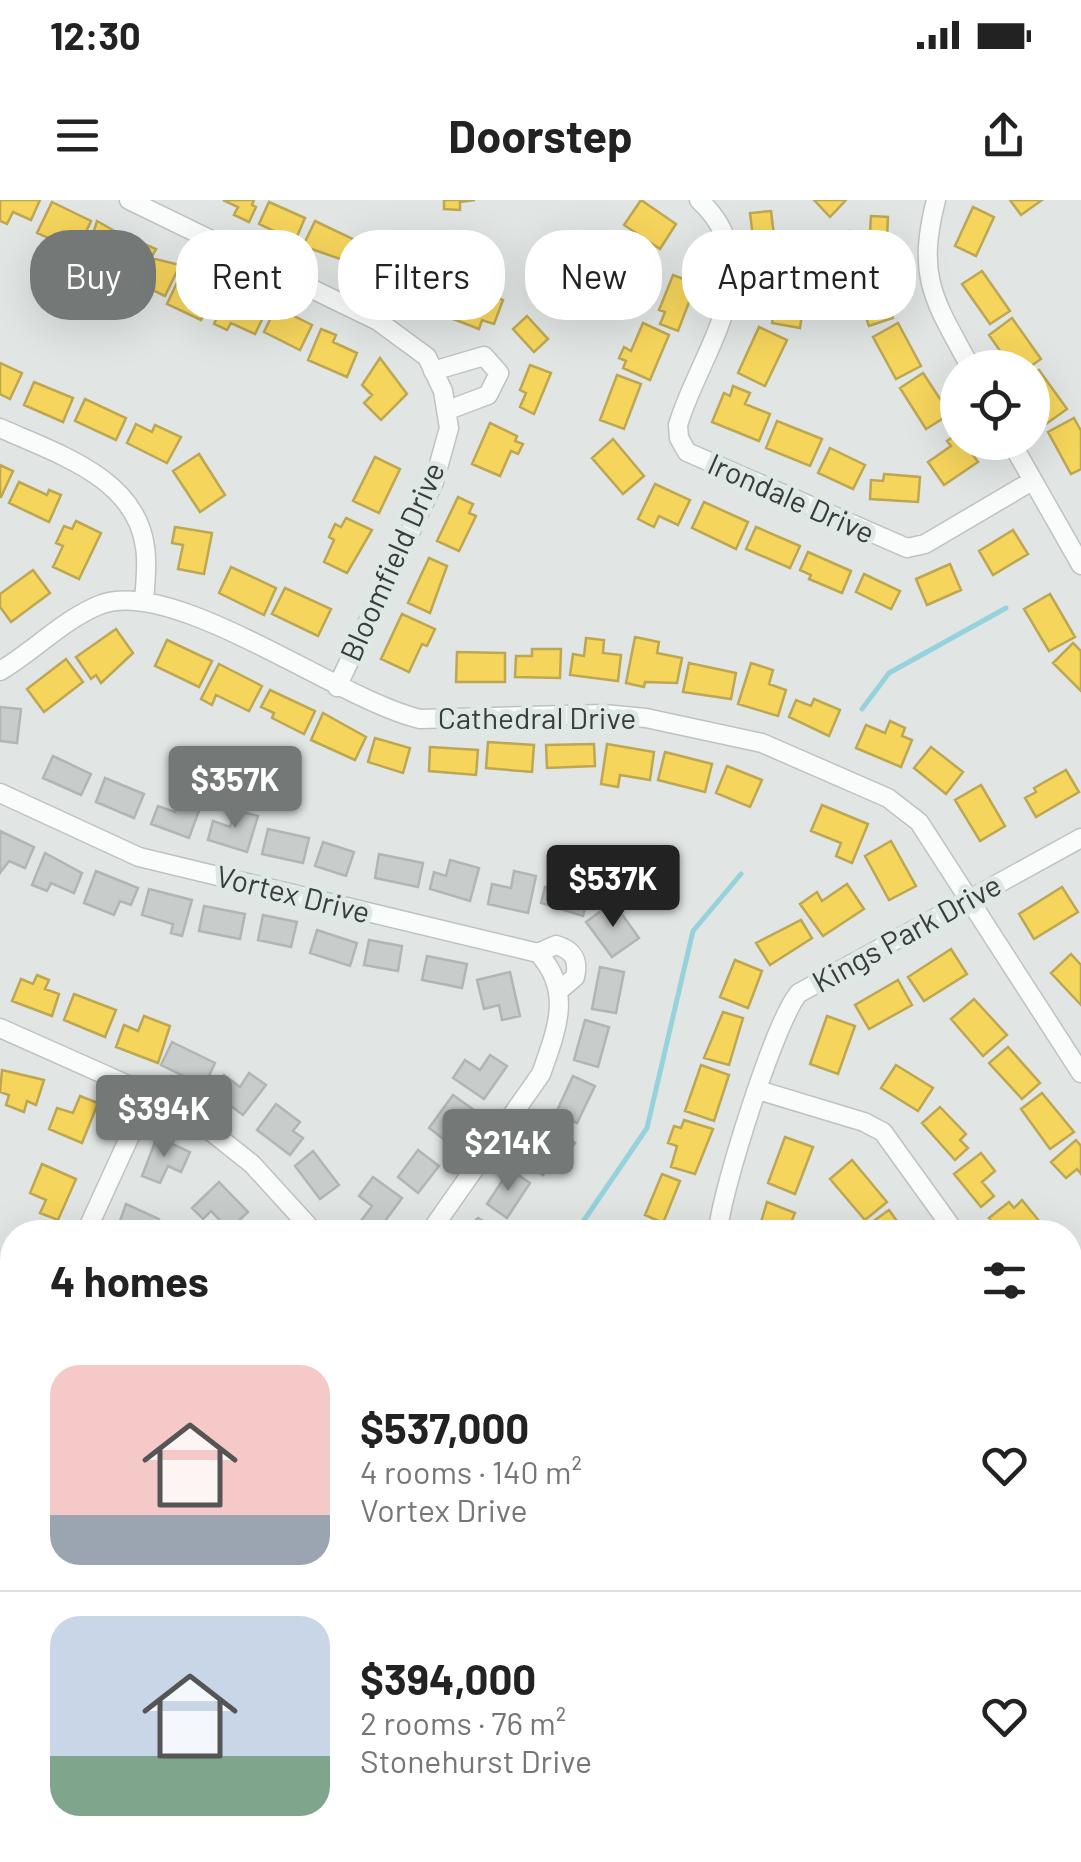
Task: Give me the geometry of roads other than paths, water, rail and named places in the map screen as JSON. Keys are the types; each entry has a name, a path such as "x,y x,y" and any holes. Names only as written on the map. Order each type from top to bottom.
{"street":[{"name":"Bloomfield Drive","path":"129,200 378,322 427,356 434,371 448,410 449,428 434,482 336,688"},
{"name":"Irondale Drive","path":"699,200 724,237 731,273 730,306 678,425 678,438 687,452 907,548 925,544 1032,481"},
{"path":"936,200 926,237 927,276 962,350"},
{"path":"434,371 484,356 499,373 488,395 448,410"},
{"path":"0,428 83,466 117,492 141,527 146,550 144,602"},
{"path":"1021,460 1081,564"},
{"name":"Cathedral Drive","path":"0,671 88,611 118,600 144,602 188,614 336,688 391,712 420,719 603,714 687,725 762,743 846,778 912,813 1081,1073"},
{"name":"Vortex Drive","path":"0,793 139,857 538,953 552,969 561,989 541,1074 438,1220"},
{"name":"Kings Park Drive","path":"721,1220 781,1020 799,993 1081,838"},
{"path":"0,1028 150,1092 217,1132 302,1220"},
{"path":"758,1090 864,1122 883,1132 946,1220"},
{"path":"91,1220 150,1092"}],"waterway":[{"path":"862,709 889,673 1006,608"},
{"path":"584,1220 647,1128 693,931 741,874"}]}
